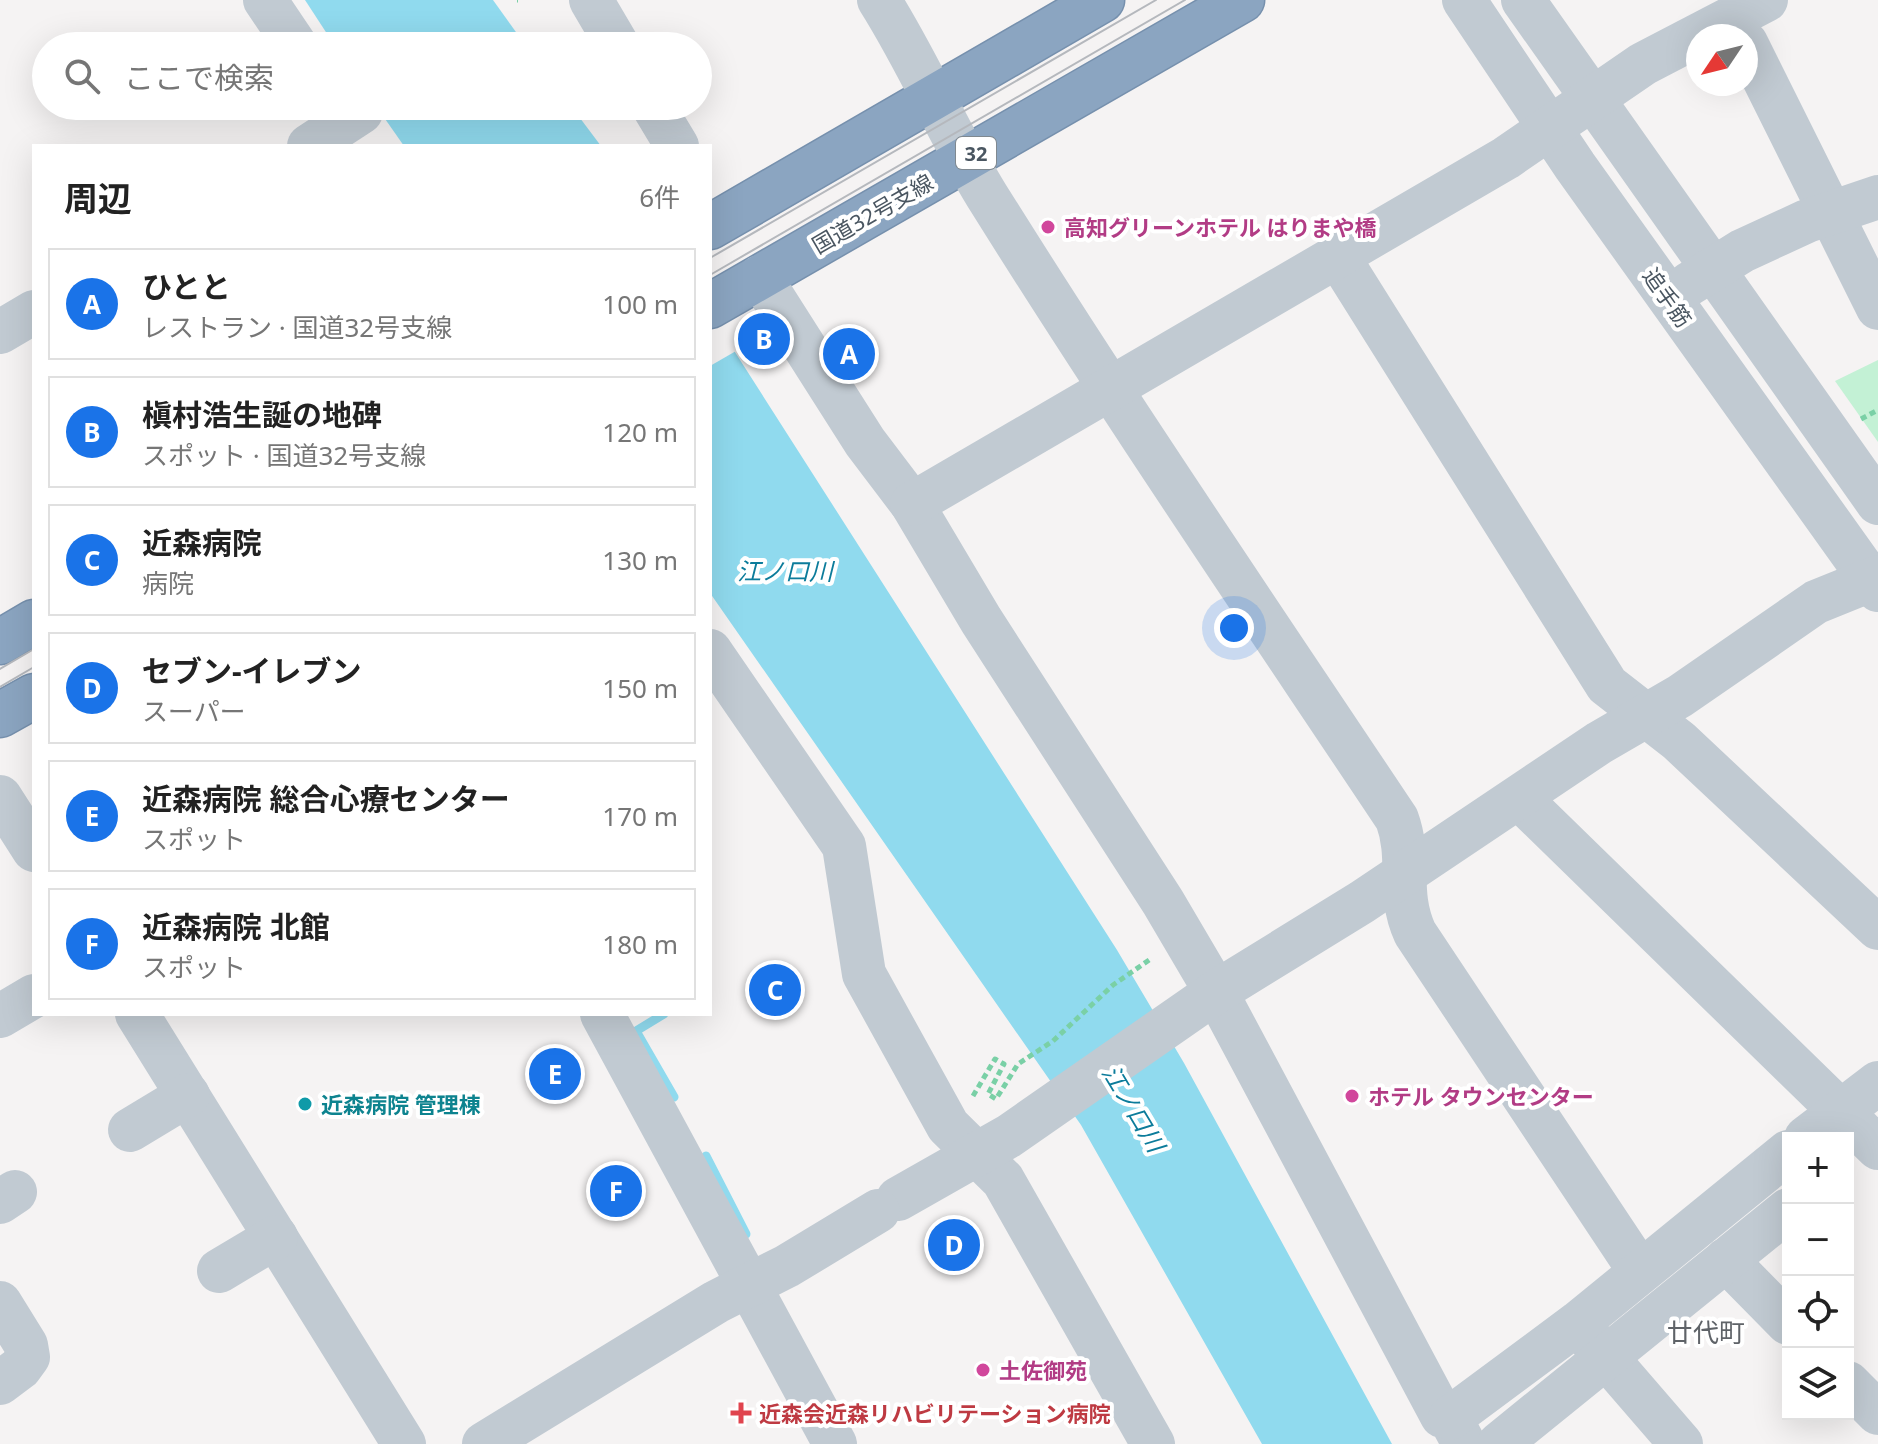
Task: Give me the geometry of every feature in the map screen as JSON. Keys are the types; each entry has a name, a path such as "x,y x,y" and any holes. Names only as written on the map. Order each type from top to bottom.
{"highway":[{"path":"715,214 936,97 1102,0"},
{"name":"国道32号支線","path":"712,305 1242,0"},
{"path":"0,642 32,623"},
{"path":"0,715 32,697"}],"street":[{"path":"265,0 287,32"},
{"path":"591,0 610,32"},
{"path":"879,0 936,97 984,191 1109,389 1397,819 1402,833 1405,871 1403,900 1415,933 1639,1270"},
{"name":"追手筋","path":"1464,0 1669,298 1875,582"},
{"path":"1523,0 1878,503"},
{"path":"912,504 1506,158 1643,64 1742,19 1831,214 1878,308"},
{"path":"661,120 676,144"},
{"path":"1669,298 1711,269 1794,227 1878,197"},
{"path":"1337,255 1607,685 1679,741 1878,928"},
{"path":"760,277 865,442 912,504 1216,992 1438,1409 1457,1431 1639,1270 1782,1157"},
{"path":"0,332 32,313"},
{"path":"484,1444 750,1285 1009,1136 1216,992 1520,799 1599,743 1680,696 1816,602 1875,582"},
{"path":"712,654 844,846 864,974 948,1126 1003,1180 1153,1444"},
{"path":"0,797 32,847"},
{"path":"1520,799 1840,1111 1870,1149"},
{"path":"0,1016 32,997"},
{"path":"138,1016 404,1444"},
{"path":"603,1016 835,1444"},
{"path":"1814,1132 1878,1083"},
{"path":"130,1130 188,1095"},
{"path":"1499,1444 1782,1215"},
{"path":"219,1271 276,1237"},
{"path":"1726,1260 1782,1317"},
{"path":"0,1303 26,1345 28,1357 20,1368 0,1383"},
{"path":"1578,1323 1681,1444"},
{"path":"1854,1389 1878,1413"}],"path":[{"path":"969,1104 995,1059 1004,1064 988,1094 996,1099 1018,1064 1053,1041 1113,985 1153,957"}],"green space":[{"path":"1878,360 1878,442 1835,381"}],"water":[{"path":"305,0 493,0 516,32 326,32"},
{"path":"386,120 582,120 600,144 403,144"},
{"name":"江ノ口川","path":"712,316 1117,950 1184,1063 1392,1444 1262,1444 1081,1125 712,596"}],"pier":[{"path":"712,312 736,351 712,365"}],"waterway":[{"path":"661,1016 636,1031 674,1097"},
{"path":"706,1156 746,1234"}],"tram line":[{"path":"712,257 1156,0"},
{"path":"712,274 1185,0"},
{"path":"0,669 32,650"},
{"path":"0,687 32,668"}],"place":[{"name":"高知グリーンホテル はりまや橋","path":"1048,227"},
{"name":"槇村浩生誕の地碑","path":"764,339"},
{"name":"ひとと","path":"849,354"},
{"name":"近森病院","path":"775,990"},
{"name":"近森病院 総合心療センター","path":"555,1074"},
{"name":"ホテル タウンセンター","path":"1352,1096"},
{"name":"近森病院 管理棟","path":"305,1104"},
{"name":"近森病院 北館","path":"616,1191"},
{"name":"セブン-イレブン","path":"954,1245"},
{"name":"土佐御苑","path":"983,1370"},
{"name":"近森会近森リハビリテーション病院","path":"741,1413"}],"district":[{"name":"廿代町","path":"1706,1332"}]}
